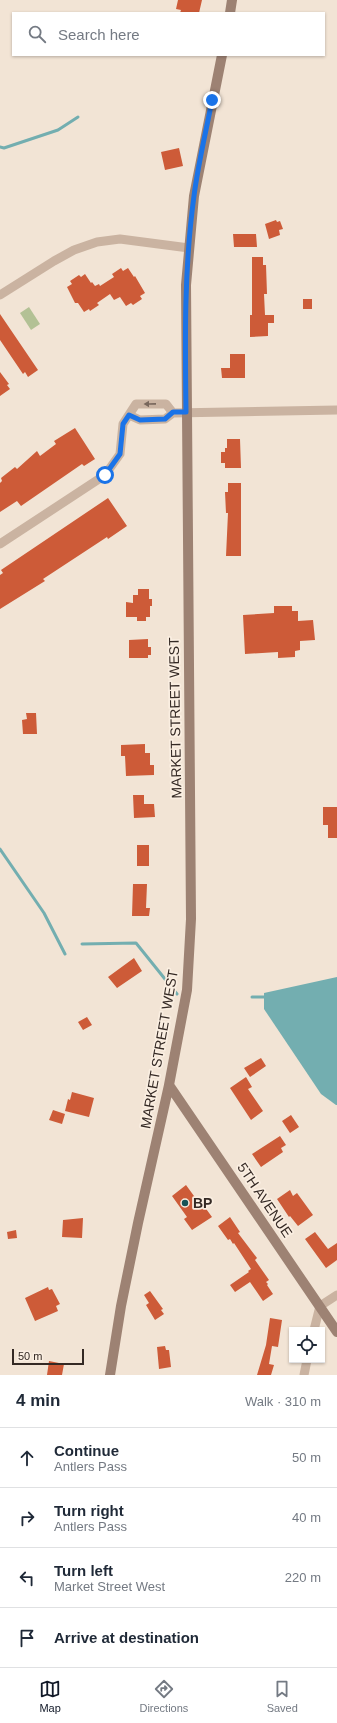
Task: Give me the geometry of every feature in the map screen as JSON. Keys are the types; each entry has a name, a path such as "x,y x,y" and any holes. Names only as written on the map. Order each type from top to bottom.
{"main road":[{"path":"230,12 232,0"},
{"name":"MARKET STREET WEST","path":"110,1375 125,1284 169,1085 187,990 191,919 186,285 194,196 222,56"},
{"name":"5TH AVENUE","path":"169,1085 337,1332"}],"street":[{"path":"0,295 54,261 74,250 96,242 120,239 189,248"},
{"path":"0,544 105,475 120,454 123,424 136,404 166,404 173,412"},
{"path":"129,415 140,420 165,419 173,412 337,410"},
{"path":"315,1327 320,1306 337,1295"},
{"path":"304,1375 306,1363"}],"green space":[{"path":"29,307 40,324 31,330 20,313"}],"water":[{"path":"337,977 336,1105 321,1094 264,1009 264,993"}],"building":[{"path":"178,0 202,0 199,12 180,12 181,10 176,9"},
{"path":"179,148 183,166 165,170 161,152"},
{"path":"276,220 277,222 280,221 283,229 279,230 280,235 269,239 265,224"},
{"path":"233,234 256,234 257,247 234,247"},
{"path":"252,257 263,257 263,265 266,265 267,294 264,294 265,315 274,315 274,323 268,323 268,336 250,337 250,315 252,315"},
{"path":"121,268 123,271 128,268 134,277 135,276 145,293 140,296 142,299 133,305 131,303 126,306 120,297 114,300 110,294 97,303 99,305 90,311 89,309 84,312 78,303 75,303 67,287 72,284 70,281 79,275 81,277 85,274 91,283 92,282 95,286 99,284 100,286 114,277 112,274"},
{"path":"303,299 312,299 312,309 303,309"},
{"path":"0,314 38,370 28,377 25,372 23,374 0,340"},
{"path":"230,354 245,354 245,378 222,378 221,368 230,368"},
{"path":"0,372 9,384 7,385 10,389 0,396"},
{"path":"75,428 95,459 84,466 82,464 21,506 17,501 0,512 1,478 15,467 17,469 37,451 40,456 56,444 54,441"},
{"path":"227,439 240,439 241,468 225,468 225,463 221,463 221,452 225,452 225,448 227,448"},
{"path":"228,483 241,483 241,556 226,556 228,513 226,513 225,492 228,492"},
{"path":"108,498 127,526 108,539 107,537 43,579 45,581 0,609 0,575 3,573 1,570"},
{"path":"138,589 149,589 149,599 152,599 152,606 150,606 150,617 146,617 146,621 137,621 137,617 126,617 126,602 133,603 133,595 138,595"},
{"path":"274,606 292,606 292,611 298,611 298,621 313,620 315,640 300,641 300,650 295,651 295,657 278,658 278,652 245,654 243,615 274,613"},
{"path":"148,639 148,647 151,647 151,655 148,655 148,658 129,658 129,640"},
{"path":"26,713 36,713 37,734 23,734 22,720 27,719"},
{"path":"145,744 145,753 150,753 150,765 154,765 154,775 126,776 125,756 121,756 121,745"},
{"path":"133,795 144,795 144,804 154,804 155,817 134,818"},
{"path":"323,807 337,807 337,838 328,838 328,825 323,825"},
{"path":"137,845 149,845 149,866 137,866"},
{"path":"133,884 147,884 146,908 150,908 149,916 132,916"},
{"path":"134,958 142,971 117,988 108,977"},
{"path":"87,1017 92,1025 83,1030 78,1022"},
{"path":"261,1058 266,1066 250,1077 244,1068"},
{"path":"246,1077 252,1087 248,1089 263,1111 251,1120 230,1088"},
{"path":"72,1092 94,1098 89,1117 65,1111 68,1099 70,1100"},
{"path":"53,1110 65,1114 62,1124 49,1120"},
{"path":"291,1115 299,1127 290,1133 282,1121"},
{"path":"280,1136 286,1145 281,1148 283,1152 261,1167 252,1154"},
{"path":"186,1185 202,1207 204,1206 212,1217 192,1230 184,1219 187,1217 172,1196"},
{"path":"290,1190 293,1196 297,1193 313,1215 298,1226 290,1216 289,1217 277,1199"},
{"path":"230,1217 240,1232 238,1233 257,1258 255,1260 269,1280 266,1282 273,1294 263,1301 250,1282 235,1292 230,1285 251,1269 234,1243 233,1244 230,1239 228,1240 218,1226"},
{"path":"83,1218 82,1238 62,1237 63,1220"},
{"path":"16,1230 17,1238 8,1239 7,1232"},
{"path":"315,1232 328,1249 337,1243 337,1260 326,1268 305,1239"},
{"path":"48,1287 49,1290 52,1289 60,1304 56,1306 58,1311 35,1321 25,1298"},
{"path":"150,1291 163,1309 161,1310 164,1314 155,1320 146,1305 149,1303 144,1295"},
{"path":"270,1318 282,1320 278,1347 272,1346 269,1364 274,1365 271,1375 257,1375 266,1345"},
{"path":"165,1346 166,1350 169,1350 171,1367 159,1369 157,1347"},
{"path":"49,1361 64,1364 62,1375 47,1375"}],"waterway":[{"path":"0,147 4,148 58,130 78,117"},
{"path":"0,849 44,913 65,954"},
{"path":"82,944 136,943 177,994"},
{"path":"252,997 268,997"}],"place":[{"name":"BP","path":"185,1203"}],"route":[{"path":"105,475 120,454 123,424 129,415 140,420 165,419 173,412 186,412 186,285 189,248 194,196 212,100"}]}
